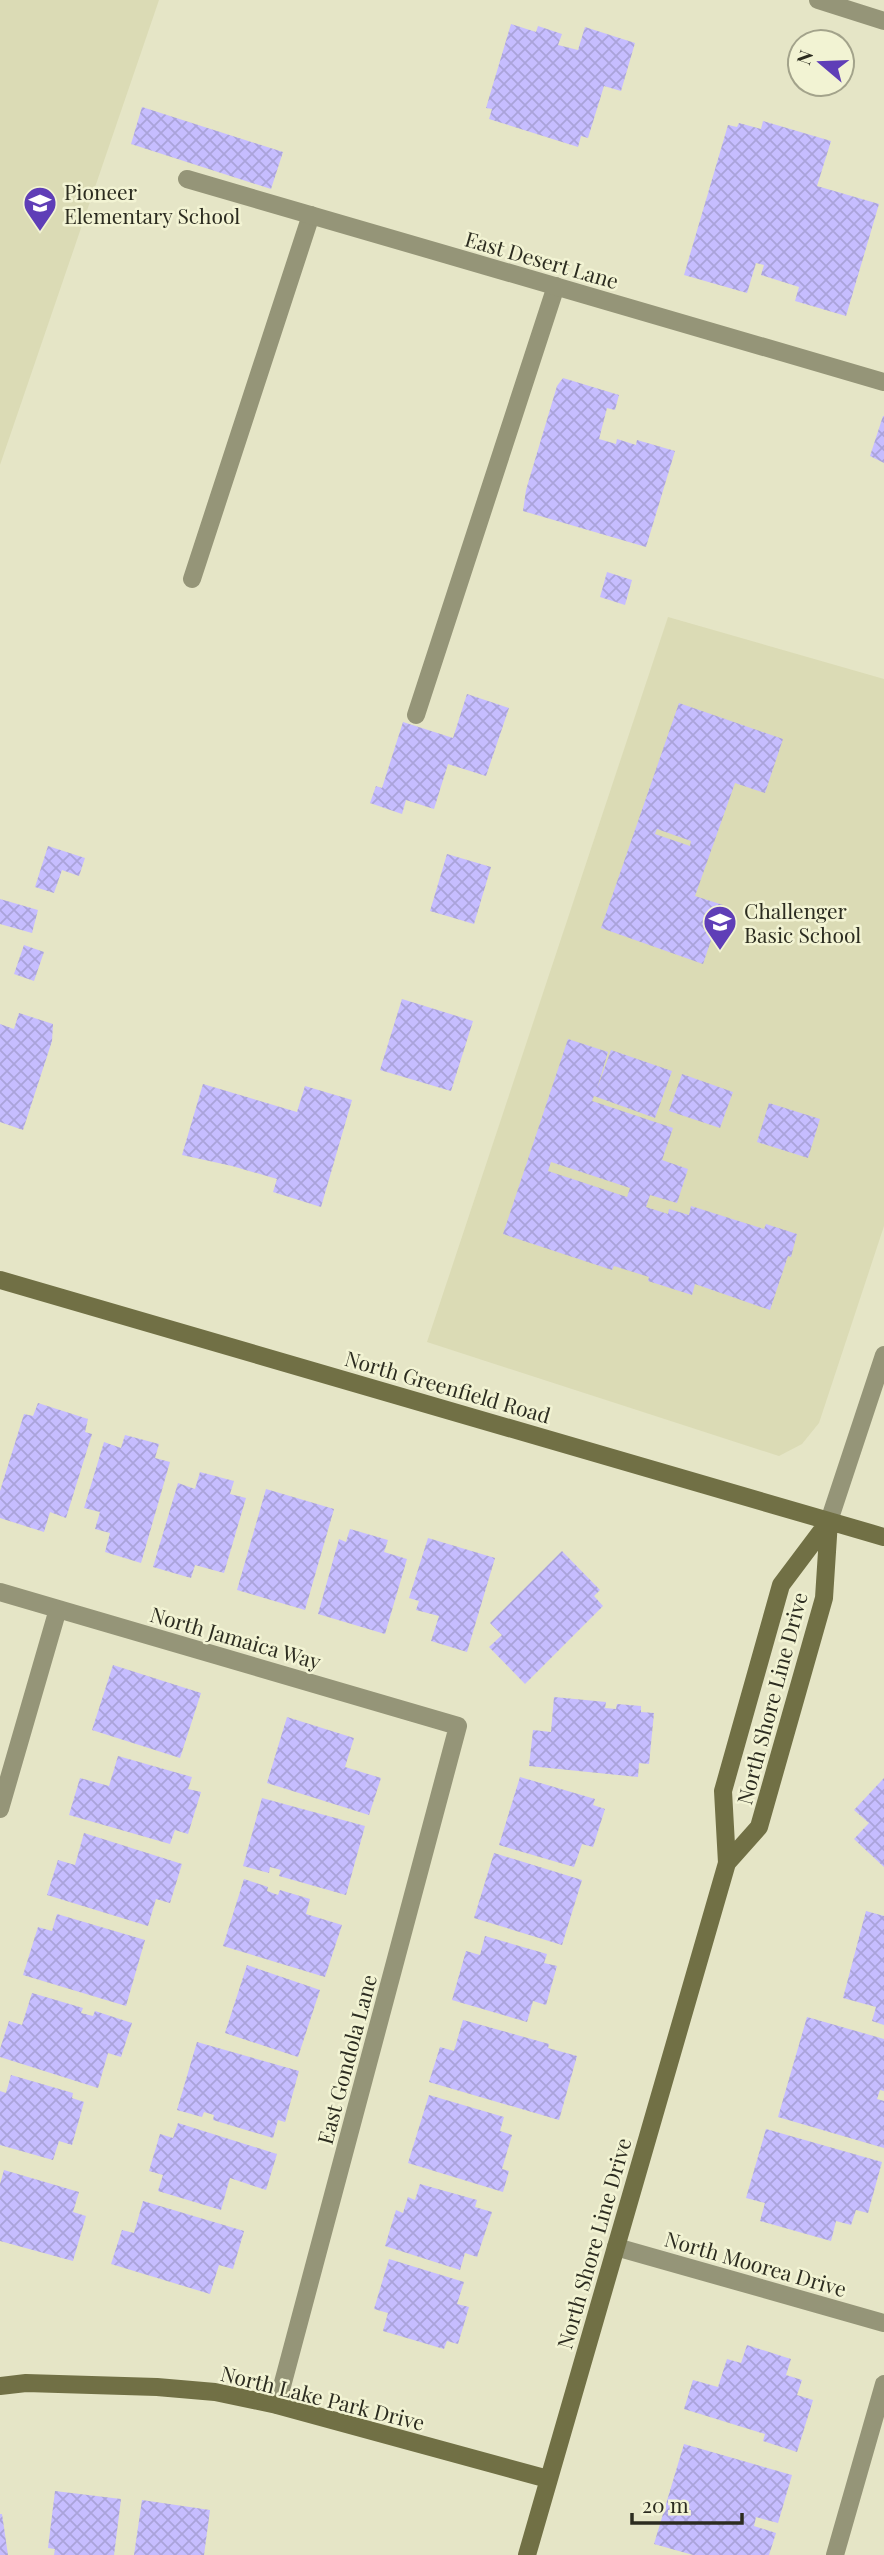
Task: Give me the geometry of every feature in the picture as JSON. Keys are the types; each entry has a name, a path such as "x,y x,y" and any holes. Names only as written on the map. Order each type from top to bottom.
{"street":[{"path":"818,0 884,21"},
{"name":"East Desert Lane","path":"187,179 884,382"},
{"path":"192,579 311,215"},
{"path":"415,715 555,286"},
{"name":"North Greenfield Road","path":"0,1280 884,1537"},
{"path":"829,1521 884,1355"},
{"name":"North Shore Line Drive","path":"527,2555 727,1863 723,1791 782,1585 829,1521"},
{"name":"North Shore Line Drive","path":"727,1863 759,1827 824,1598 829,1521"},
{"name":"North Jamaica Way","path":"0,1592 458,1726"},
{"path":"0,1809 58,1609"},
{"name":"East Gondola Lane","path":"277,2405 458,1726"},
{"name":"North Moorea Drive","path":"615,2247 884,2323"},
{"path":"835,2555 884,2384"},
{"name":"North Lake Park Drive","path":"0,2386 156,2386 215,2392 277,2405 548,2479"}],"shaded area":[{"name":"Pioneer Elementary School","path":"0,0 159,0 0,465"},
{"name":"Challenger Basic School","path":"668,617 884,679 884,1226 819,1423 802,1444 779,1456 427,1342"}],"building":[{"path":"511,24 536,32 538,26 562,34 558,45 578,50 585,27 635,43 621,91 604,86 588,138 581,136 578,147 489,119 492,109 486,108"},
{"path":"142,107 283,152 271,189 131,144"},
{"path":"763,121 831,141 817,186 879,204 846,316 795,301 799,287 761,275 764,265 756,263 747,293 684,275 728,125 737,127 739,123 761,129"},
{"path":"563,378 619,395 615,410 607,408 599,439 616,444 617,439 636,445 637,440 675,451 646,547 523,511 526,490 557,386"},
{"path":"884,416 884,463 870,456"},
{"path":"607,572 632,580 625,605 600,597"},
{"path":"467,694 509,708 486,776 448,764 434,809 406,800 402,814 370,803 376,786 382,788 403,722 453,738"},
{"path":"679,703 783,739 765,793 735,783 695,896 723,905 703,964 601,928","holes":["657,829 691,841 690,846 655,834"]},
{"path":"48,846 85,858 79,876 62,870 54,893 35,887"},
{"path":"447,854 491,867 474,924 430,911"},
{"path":"0,899 38,910 32,933 0,924"},
{"path":"24,945 44,952 34,981 14,974"},
{"path":"402,999 473,1021 451,1091 380,1070"},
{"path":"19,1013 53,1024 52,1041 23,1130 0,1122 0,1024 14,1029"},
{"path":"568,1039 608,1052 597,1089 611,1050 672,1071 655,1118 594,1096 592,1101 673,1128 662,1160 688,1169 677,1203 650,1195 646,1207 668,1214 669,1209 689,1215 691,1206 764,1229 766,1224 797,1234 770,1310 695,1284 692,1295 648,1281 649,1277 614,1266 612,1270 503,1234","holes":["551,1162 630,1188 627,1197 548,1171"]},
{"path":"682,1074 733,1092 720,1128 669,1111"},
{"path":"203,1084 297,1112 305,1086 352,1100 321,1207 273,1192 277,1179 182,1155"},
{"path":"769,1103 820,1119 808,1158 757,1142"},
{"path":"38,1403 88,1419 85,1432 92,1434 66,1518 50,1512 44,1532 0,1518 0,1491 24,1414 33,1416"},
{"path":"125,1435 159,1444 155,1458 170,1462 141,1563 105,1552 110,1533 95,1529 100,1512 84,1508 104,1442 121,1448"},
{"path":"200,1472 234,1481 230,1494 246,1498 224,1573 195,1565 191,1578 153,1567 178,1483 195,1489"},
{"path":"266,1489 334,1509 305,1610 237,1590"},
{"path":"350,1529 388,1540 384,1552 407,1559 385,1634 318,1614 339,1539 346,1542"},
{"path":"428,1538 495,1558 467,1652 431,1641 439,1616 416,1610 419,1601 409,1598"},
{"path":"562,1551 600,1590 594,1596 603,1606 525,1684 489,1647 502,1635 490,1623"},
{"path":"113,1665 201,1693 180,1758 92,1730"},
{"path":"554,1697 606,1702 605,1708 616,1709 617,1704 641,1706 641,1712 654,1713 649,1764 639,1763 638,1777 529,1766 533,1730 551,1732"},
{"path":"287,1717 354,1738 345,1767 381,1778 369,1815 267,1783"},
{"path":"118,1756 192,1777 188,1789 201,1792 188,1834 175,1830 170,1844 69,1815 80,1778 109,1786"},
{"path":"520,1777 595,1799 593,1805 605,1809 593,1847 582,1844 574,1867 499,1845"},
{"path":"884,1778 884,1867 854,1839 869,1823 854,1810"},
{"path":"262,1798 365,1826 346,1895 279,1876 281,1870 270,1867 269,1873 243,1866"},
{"path":"84,1833 182,1864 170,1903 156,1899 148,1926 47,1895 58,1860 75,1865"},
{"path":"494,1853 582,1880 562,1945 474,1918"},
{"path":"244,1879 268,1887 267,1891 278,1895 280,1890 310,1899 306,1914 342,1925 325,1977 223,1946"},
{"path":"866,1911 884,1916 884,2025 872,2021 876,2007 843,1998"},
{"path":"57,1914 145,1940 126,2006 23,1975 38,1927 52,1931"},
{"path":"485,1936 547,1954 544,1963 557,1966 546,2005 533,2001 527,2022 452,2000 466,1951 480,1955"},
{"path":"247,1965 320,1990 298,2057 225,2033"},
{"path":"32,1993 83,2008 81,2013 93,2016 95,2011 132,2023 121,2057 108,2053 98,2088 0,2057 9,2021 22,2025"},
{"path":"807,2017 884,2039 884,2091 880,2090 877,2099 884,2101 884,2148 778,2117"},
{"path":"463,2020 549,2044 548,2048 577,2056 559,2120 429,2082 440,2047 454,2051"},
{"path":"197,2042 299,2071 285,2122 278,2120 273,2138 213,2120 214,2115 204,2112 202,2117 177,2110"},
{"path":"11,2075 73,2093 72,2098 84,2102 72,2145 59,2141 53,2160 0,2145 0,2091 6,2093"},
{"path":"429,2095 504,2117 500,2131 512,2135 502,2169 509,2171 503,2192 408,2163"},
{"path":"178,2123 277,2154 266,2190 230,2178 221,2210 158,2191 163,2175 149,2171 160,2134 173,2138"},
{"path":"766,2129 882,2162 868,2213 856,2210 851,2225 836,2221 831,2241 760,2221 765,2203 746,2198"},
{"path":"4,2170 79,2192 73,2212 86,2216 73,2261 0,2241 0,2184"},
{"path":"420,2184 477,2200 475,2207 492,2212 477,2257 465,2253 460,2270 385,2246 396,2210 403,2213 408,2197 415,2200"},
{"path":"143,2201 244,2231 233,2269 219,2265 210,2294 111,2264 122,2230 134,2233"},
{"path":"389,2259 464,2282 457,2304 469,2307 458,2344 447,2341 444,2349 383,2331 388,2313 374,2309"},
{"path":"747,2345 791,2359 786,2375 802,2380 797,2395 813,2400 797,2452 763,2441 765,2434 684,2409 693,2380 718,2387 727,2359 741,2363"},
{"path":"684,2444 792,2475 778,2523 756,2517 754,2526 776,2533 769,2555 693,2555 654,2544"},
{"path":"55,2491 121,2499 114,2555 54,2555 55,2549 48,2548"},
{"path":"142,2500 210,2510 204,2555 134,2555"},
{"path":"2,2514 8,2555 0,2555"}],"place":[{"name":"Pioneer Elementary School","path":"40,233"},
{"name":"Challenger Basic School","path":"720,952"}]}
